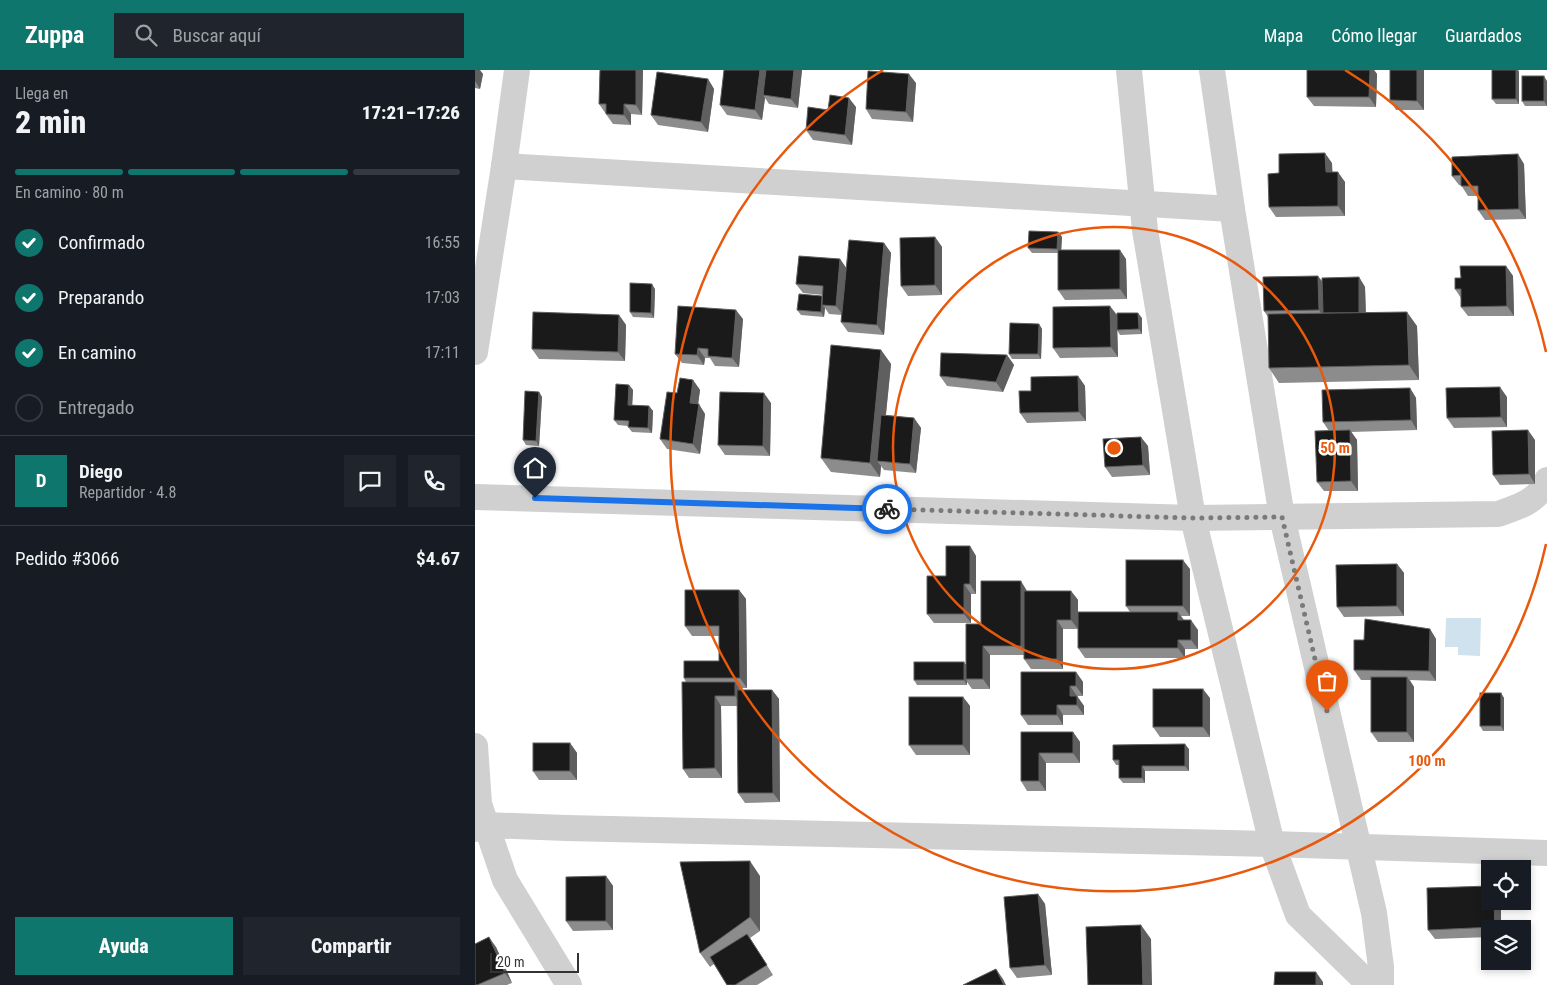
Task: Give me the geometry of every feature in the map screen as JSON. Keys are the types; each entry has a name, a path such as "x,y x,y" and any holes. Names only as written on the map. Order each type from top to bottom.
{"street":[{"path":"475,352 517,70"},
{"path":"1129,70 1146,240 1193,518 1272,844 1298,915 1370,985"},
{"path":"1212,70 1232,209 1282,517 1374,913 1381,967 1381,985"},
{"path":"504,166 1142,202 1232,209"},
{"path":"475,497 1193,518 1498,514 1523,505 1543,490 1547,480"},
{"path":"475,746 480,827 505,880 569,985"},
{"path":"480,827 1272,844 1547,853"}],"water":[{"path":"1446,618 1481,618 1480,656 1458,655 1458,647 1445,647"}],"building":[{"path":"600,70 636,70 636,105 624,104 624,115 606,114 606,104 599,104"},
{"path":"724,70 760,70 755,110 720,105"},
{"path":"766,70 794,70 791,99 763,95"},
{"path":"1307,70 1370,70 1369,97 1307,97"},
{"path":"1390,70 1417,70 1417,101 1390,100"},
{"path":"1492,70 1516,70 1516,99 1492,99"},
{"path":"868,71 909,74 906,112 866,109"},
{"path":"657,72 708,79 701,122 651,115"},
{"path":"1522,76 1544,76 1544,101 1522,101"},
{"path":"830,95 849,98 845,135 806,130 808,107 828,110"},
{"path":"1325,153 1326,172 1338,172 1338,206 1269,207 1268,174 1279,173 1279,154"},
{"path":"1518,154 1519,209 1478,210 1478,186 1461,186 1461,175 1452,176 1452,157"},
{"path":"1029,231 1058,232 1057,249 1028,248"},
{"path":"935,237 935,285 901,286 900,238"},
{"path":"849,240 884,243 877,325 841,322"},
{"path":"1058,250 1120,250 1120,289 1058,290"},
{"path":"799,256 840,259 836,306 822,305 823,286 796,284"},
{"path":"1460,266 1506,266 1507,306 1461,307 1461,289 1455,289 1455,278 1461,278"},
{"path":"1318,276 1319,310 1264,311 1263,277"},
{"path":"1359,277 1359,313 1323,313 1322,278"},
{"path":"630,283 652,284 651,313 630,312"},
{"path":"799,294 822,296 821,312 797,310"},
{"path":"678,306 736,310 732,358 708,356 708,349 698,348 697,355 675,354"},
{"path":"1110,306 1111,347 1053,348 1053,307"},
{"path":"533,312 619,315 618,352 532,349"},
{"path":"1407,312 1409,365 1269,368 1268,314"},
{"path":"1117,313 1138,313 1139,329 1117,330"},
{"path":"1010,323 1039,324 1038,354 1009,354"},
{"path":"831,345 881,350 870,463 821,458"},
{"path":"941,353 1007,355 996,382 940,376"},
{"path":"1078,376 1079,412 1020,413 1019,391 1031,391 1031,377"},
{"path":"680,378 693,380 690,403 699,404 693,444 660,439 667,392 677,393"},
{"path":"616,384 629,385 628,405 649,406 648,428 628,427 629,421 614,420"},
{"path":"1500,387 1501,417 1447,418 1446,388"},
{"path":"1410,388 1411,420 1323,422 1322,390"},
{"path":"525,391 539,392 536,441 523,440"},
{"path":"720,392 764,393 763,446 718,445"},
{"path":"881,415 914,418 910,464 877,461"},
{"path":"1350,430 1351,481 1317,482 1315,431"},
{"path":"1528,430 1529,474 1493,475 1492,431"},
{"path":"1141,437 1143,465 1105,467 1103,439"},
{"path":"946,546 970,546 970,584 964,584 964,614 927,614 927,576 946,576"},
{"path":"1126,560 1183,560 1183,606 1126,606"},
{"path":"1397,564 1397,606 1337,607 1336,565"},
{"path":"981,581 1021,581 1021,646 983,646 983,679 966,679 966,624 981,624"},
{"path":"685,590 739,590 740,678 684,678 684,661 719,661 719,626 685,626"},
{"path":"1024,591 1071,591 1071,620 1057,620 1057,659 1024,659"},
{"path":"1078,612 1178,612 1178,620 1191,620 1191,640 1178,640 1178,648 1078,648"},
{"path":"1365,619 1430,629 1429,671 1354,670 1354,640 1364,640"},
{"path":"914,662 964,662 964,680 914,680"},
{"path":"1021,672 1076,672 1076,686 1070,686 1070,696 1077,696 1077,705 1057,705 1057,715 1021,715"},
{"path":"1371,677 1407,677 1407,732 1371,732"},
{"path":"682,682 735,682 735,696 715,696 715,768 683,769"},
{"path":"1153,689 1203,689 1203,727 1153,727"},
{"path":"737,690 772,690 773,793 738,793"},
{"path":"1480,693 1501,693 1501,726 1480,726"},
{"path":"909,697 963,697 963,745 909,745"},
{"path":"1021,732 1073,732 1073,753 1039,753 1039,781 1021,781"},
{"path":"533,743 570,743 570,771 533,771"},
{"path":"1185,744 1185,766 1142,766 1142,778 1119,778 1119,760 1113,760 1113,745"},
{"path":"750,861 750,917 700,953 680,862"},
{"path":"606,876 606,921 566,921 566,877"},
{"path":"1481,886 1481,910 1494,910 1495,920 1481,920 1481,928 1428,930 1427,888"},
{"path":"1038,894 1045,965 1010,968 1004,897"},
{"path":"1141,925 1143,985 1088,985 1086,927"},
{"path":"747,934 767,965 735,985 727,985 710,957"},
{"path":"489,937 505,973 475,985 475,944"},
{"path":"996,969 1004,985 963,985"},
{"path":"1275,972 1316,972 1316,985 1274,985"}],"way so far":[{"path":"887,509 1193,518 1282,517 1327,711"}],"route":[{"path":"535,498 887,509"}]}
